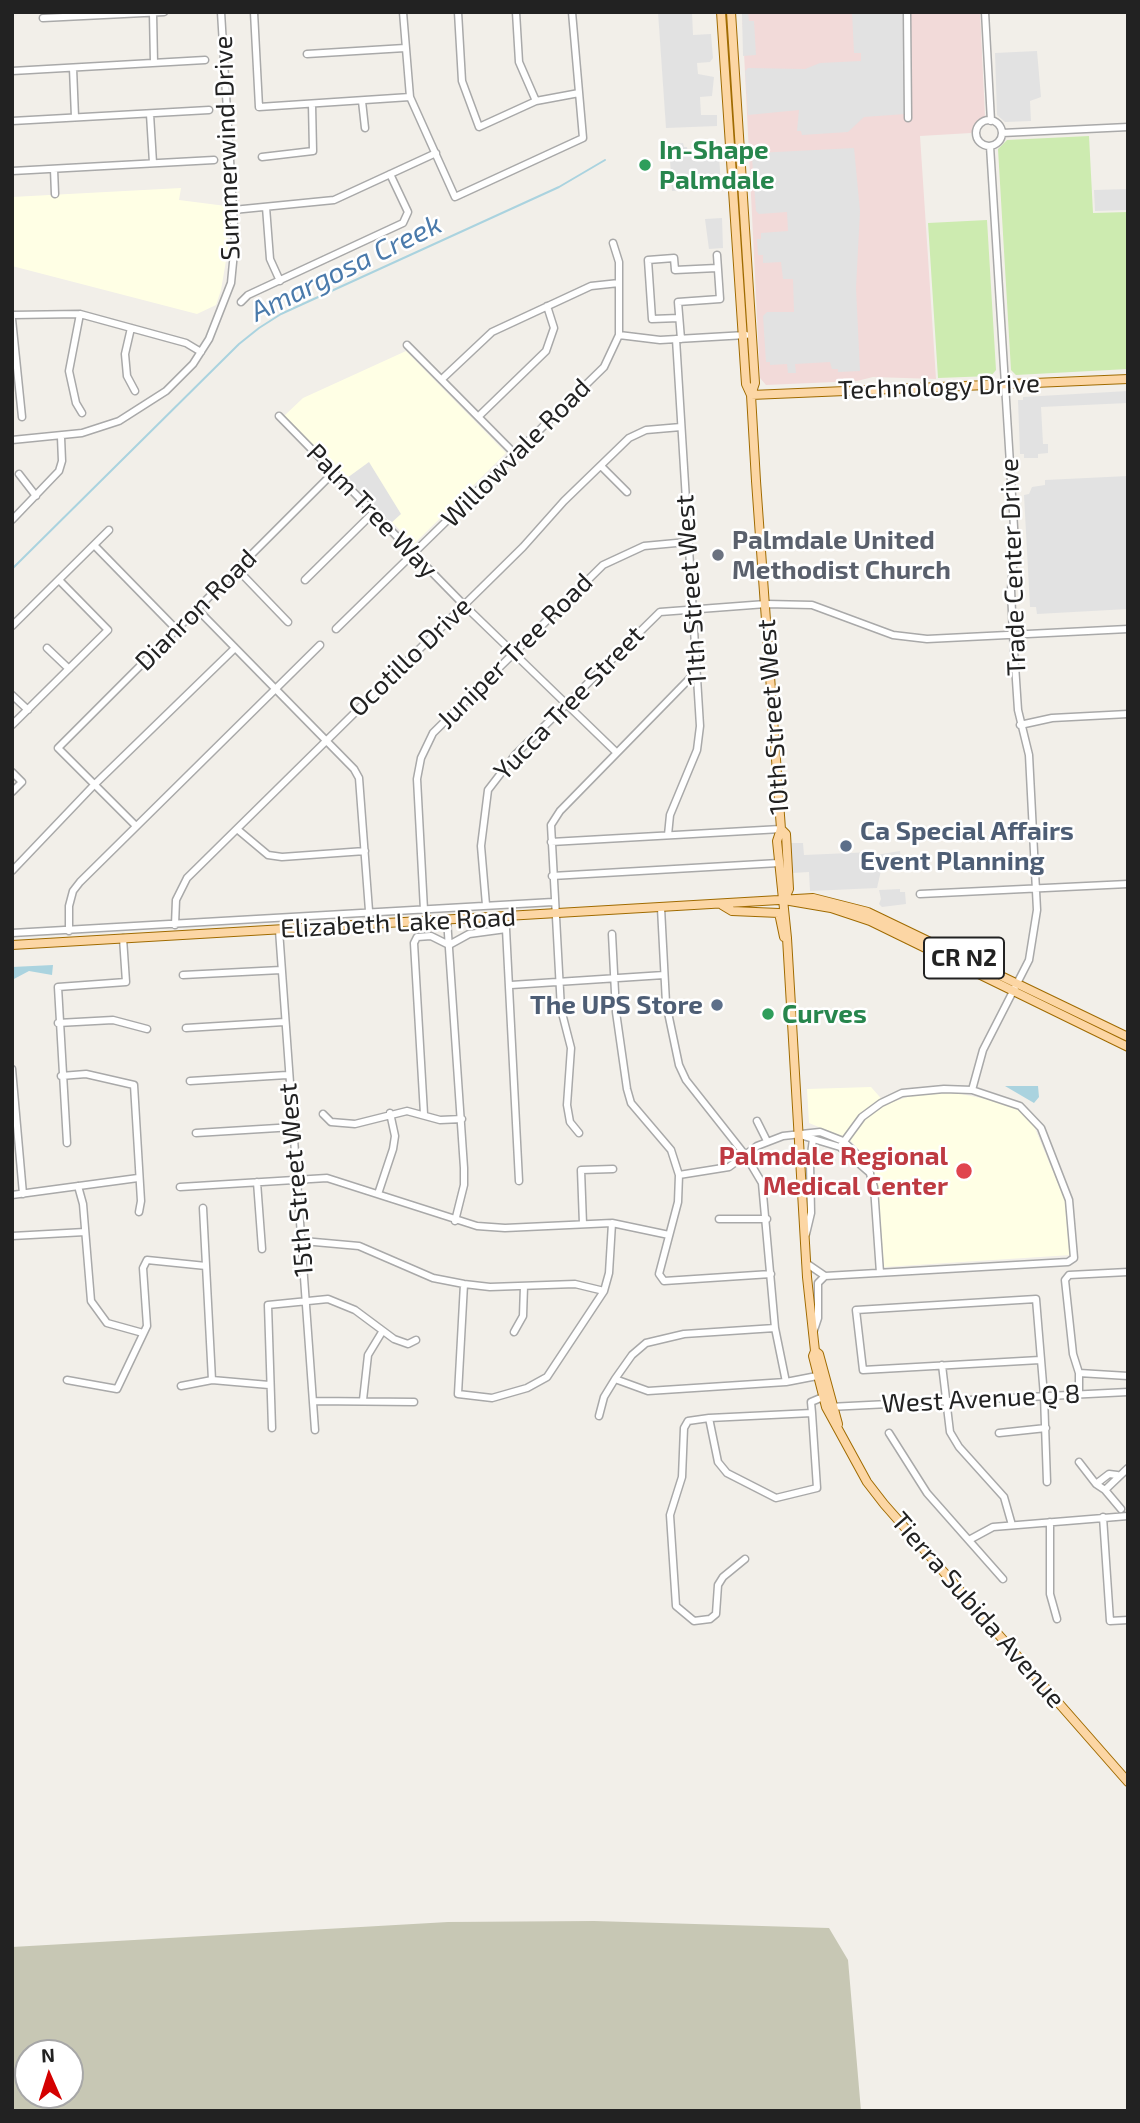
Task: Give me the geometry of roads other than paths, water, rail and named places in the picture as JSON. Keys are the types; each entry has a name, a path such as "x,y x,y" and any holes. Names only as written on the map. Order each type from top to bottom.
{"main road":[{"path":"722,12 728,56 734,63"},
{"name":"10th Street West","path":"722,12 724,66 747,335"},
{"name":"10th Street West","path":"731,12 747,335 746,384 751,395 781,829 786,834 789,889 784,900"},
{"path":"724,66 729,73 737,102"},
{"name":"Technology Drive","path":"751,395 1128,379"},
{"name":"10th Street West","path":"781,829 777,834 784,900"},
{"name":"Elizabeth Lake Road","path":"12,945 784,900"},
{"name":"CR N2","path":"784,900 867,916 1017,983 1128,1037"},
{"name":"Tierra Subida Avenue","path":"784,900 805,1239 815,1351 813,1356 823,1397 830,1407"},
{"path":"722,905 732,911 779,912 787,948"},
{"name":"CR N2","path":"867,916 1012,992 1128,1046"},
{"name":"Tierra Subida Avenue","path":"815,1351 819,1354 830,1407 839,1431 867,1482 1128,1782"}],"street":[{"path":"43,19 164,12"},
{"name":"Summerwind Drive","path":"12,440 61,437 102,428 141,409 184,374 201,352 227,300 235,242 221,12"},
{"path":"254,12 259,107 410,97"},
{"path":"403,12 410,97 455,197 583,138 572,12"},
{"path":"458,12 462,81 479,127 536,101 579,93"},
{"path":"516,12 519,62 536,101"},
{"path":"906,12 908,118"},
{"path":"985,12 991,121"},
{"path":"153,13 154,63"},
{"path":"307,54 405,48"},
{"path":"12,71 205,61"},
{"path":"73,68 75,117"},
{"path":"362,101 365,128"},
{"path":"262,157 313,151 312,104"},
{"path":"12,121 209,110"},
{"path":"150,114 153,163"},
{"path":"991,121 999,125 1002,133 998,143 990,146 982,144 976,132 983,122 991,121"},
{"path":"1002,133 1128,127"},
{"name":"Trade Center Drive","path":"972,1090 983,1050 1034,943 1036,888 1029,755 1020,725 1013,635 1011,590 1015,543 990,146"},
{"path":"233,209 334,200 436,153"},
{"path":"12,171 214,160"},
{"path":"54,169 55,194"},
{"path":"241,302 408,219 408,212 390,174"},
{"path":"266,207 270,259 280,281"},
{"name":"Willowvale Road","path":"336,629 604,367 619,335 619,283 613,243"},
{"path":"679,318 652,319 648,260 674,258 675,270 718,268 717,255"},
{"name":"11th Street West","path":"668,835 670,815 699,739 681,427 678,302 720,299 718,268"},
{"path":"442,379 492,331 592,286 619,283"},
{"path":"479,416 546,351 554,328 547,306"},
{"path":"22,416 12,317 80,314 186,343 201,352"},
{"path":"80,314 69,371 76,403 82,412"},
{"path":"131,328 124,355 128,376 135,391"},
{"path":"619,335 641,340 747,335"},
{"path":"407,345 515,454"},
{"name":"Palm Tree Way","path":"279,416 464,605 616,752"},
{"name":"Ocotillo Drive","path":"175,925 176,900 187,878 629,438 646,429 681,427"},
{"path":"12,520 59,471 61,437"},
{"path":"601,466 627,492"},
{"name":"Dianron Road","path":"94,785 58,748 334,472"},
{"path":"19,474 36,496"},
{"path":"305,580 373,513"},
{"path":"12,626 109,530"},
{"name":"Juniper Tree Road","path":"424,910 417,779 421,758 440,723 603,565 644,546 687,541"},
{"path":"94,545 177,630"},
{"path":"237,569 288,621"},
{"path":"12,724 108,630 59,580"},
{"name":"Yucca Tree Street","path":"486,905 481,846 488,790 515,755 660,612 766,604 812,605 876,629 910,638 1128,629"},
{"path":"197,609 359,778 370,924"},
{"path":"69,930 73,891 135,825 320,645"},
{"path":"47,648 69,669"},
{"path":"12,871 94,785 234,649"},
{"path":"579,1133 570,1122 567,1105 571,1048 561,1009 553,902 551,825 560,811 696,672"},
{"path":"12,695 28,710"},
{"path":"1020,725 1052,718 1128,714"},
{"path":"12,772 22,782 12,792"},
{"path":"94,785 135,825"},
{"path":"237,829 268,855 282,857 365,851"},
{"path":"551,842 781,829"},
{"path":"552,876 779,863"},
{"path":"920,894 1128,884"},
{"path":"12,933 553,902"},
{"path":"661,908 669,1017 682,1073 746,1156 762,1183 775,1328 786,1382"},
{"path":"447,919 462,1119 464,1185 455,1222"},
{"path":"449,945 469,934 506,929 511,985 519,1181"},
{"name":"15th Street West","path":"279,930 287,1075 303,1241 315,1430"},
{"path":"424,1114 414,943 417,937 423,934 449,945"},
{"path":"612,934 614,978 627,1089 631,1103 671,1150 679,1175 678,1202 659,1274 664,1281 771,1274"},
{"path":"67,1143 61,1076 58,987 126,982 123,938"},
{"path":"183,975 281,970"},
{"path":"511,985 664,975"},
{"path":"58,1023 113,1020 147,1029"},
{"path":"186,1028 284,1022"},
{"path":"12,1069 15,1141 23,1194"},
{"path":"61,1076 86,1074 134,1086 141,1201 139,1212"},
{"path":"190,1081 287,1075"},
{"path":"807,1268 815,1280 880,1273 1068,1262 1074,1258 1072,1208 1038,1122 1020,1106 972,1090 914,1090 891,1097 862,1117 842,1144"},
{"path":"323,1114 331,1122 355,1124 407,1111 440,1120 462,1119"},
{"path":"378,1194 395,1136 390,1114"},
{"path":"757,1121 767,1140"},
{"path":"195,1133 294,1128"},
{"path":"679,1175 723,1169 767,1140 820,1132 862,1156 870,1174 874,1187 880,1273"},
{"path":"799,1135 842,1144"},
{"path":"805,1239 811,1213 810,1162 813,1139"},
{"path":"583,1224 581,1170 613,1169"},
{"path":"12,1195 106,1180 138,1178"},
{"path":"180,1187 327,1178 455,1222 505,1228 612,1223 669,1235"},
{"path":"257,1182 262,1249"},
{"path":"78,1186 85,1232 88,1289 97,1312 107,1323 143,1333"},
{"path":"202,1208 212,1380"},
{"path":"719,1219 767,1219"},
{"path":"464,1284 458,1394 492,1398 527,1388 547,1377 604,1292 610,1273 612,1223"},
{"path":"12,1236 85,1232"},
{"path":"303,1241 359,1246 433,1278 464,1284 490,1287 575,1284 604,1292"},
{"path":"67,1380 117,1389 147,1326 143,1268 147,1260 206,1266"},
{"path":"1079,1394 1079,1373 1073,1354 1065,1280 1069,1275 1128,1272"},
{"path":"812,1334 818,1318 823,1278"},
{"path":"514,1332 523,1316 524,1286"},
{"path":"1040,1360 863,1370 856,1310 1036,1299 1046,1428 1047,1482"},
{"path":"272,1428 268,1305 328,1300 355,1310 382,1332 408,1344 416,1340"},
{"path":"599,1416 604,1397 615,1379 632,1355 646,1343 664,1336 775,1328"},
{"path":"363,1400 368,1355 382,1332"},
{"path":"942,1365 950,1432 1004,1497 1012,1525"},
{"path":"1079,1373 1128,1376"},
{"path":"615,1379 648,1391 786,1382 817,1376"},
{"path":"181,1386 212,1380 269,1385"},
{"name":"West Avenue Q 8","path":"830,1407 1128,1392"},
{"path":"709,1418 718,1462 727,1473 776,1498 817,1488 812,1401 823,1397"},
{"path":"313,1401 414,1402"},
{"path":"745,1559 723,1577 718,1585 716,1614 709,1619 694,1621 676,1606 670,1515 682,1477 684,1428 688,1421 709,1418 812,1413"},
{"path":"999,1433 1046,1428"},
{"path":"889,1433 927,1493 1003,1579"},
{"path":"1079,1462 1121,1509"},
{"path":"1096,1484 1128,1468"},
{"path":"1105,1490 1113,1475"},
{"path":"969,1540 993,1527 1128,1516"},
{"path":"1103,1517 1110,1621 1128,1620"},
{"path":"1050,1522 1050,1594 1057,1619"}],"water":[{"path":"53,965 52,975 29,971 12,980 12,967"},
{"path":"1005,1086 1038,1086 1039,1097 1034,1103"}],"waterway":[{"name":"Amargosa Creek","path":"12,569 239,344 259,328 281,314 559,187 605,160"}],"place":[{"name":"In-Shape Palmdale","path":"645,165"},
{"name":"Palmdale United Methodist Church","path":"718,555"},
{"name":"Ca Special Affairs Event Planning","path":"846,846"},
{"name":"The UPS Store","path":"717,1005"},
{"name":"Curves","path":"768,1014"},
{"name":"Palmdale Regional Medical Center","path":"964,1171"}]}
